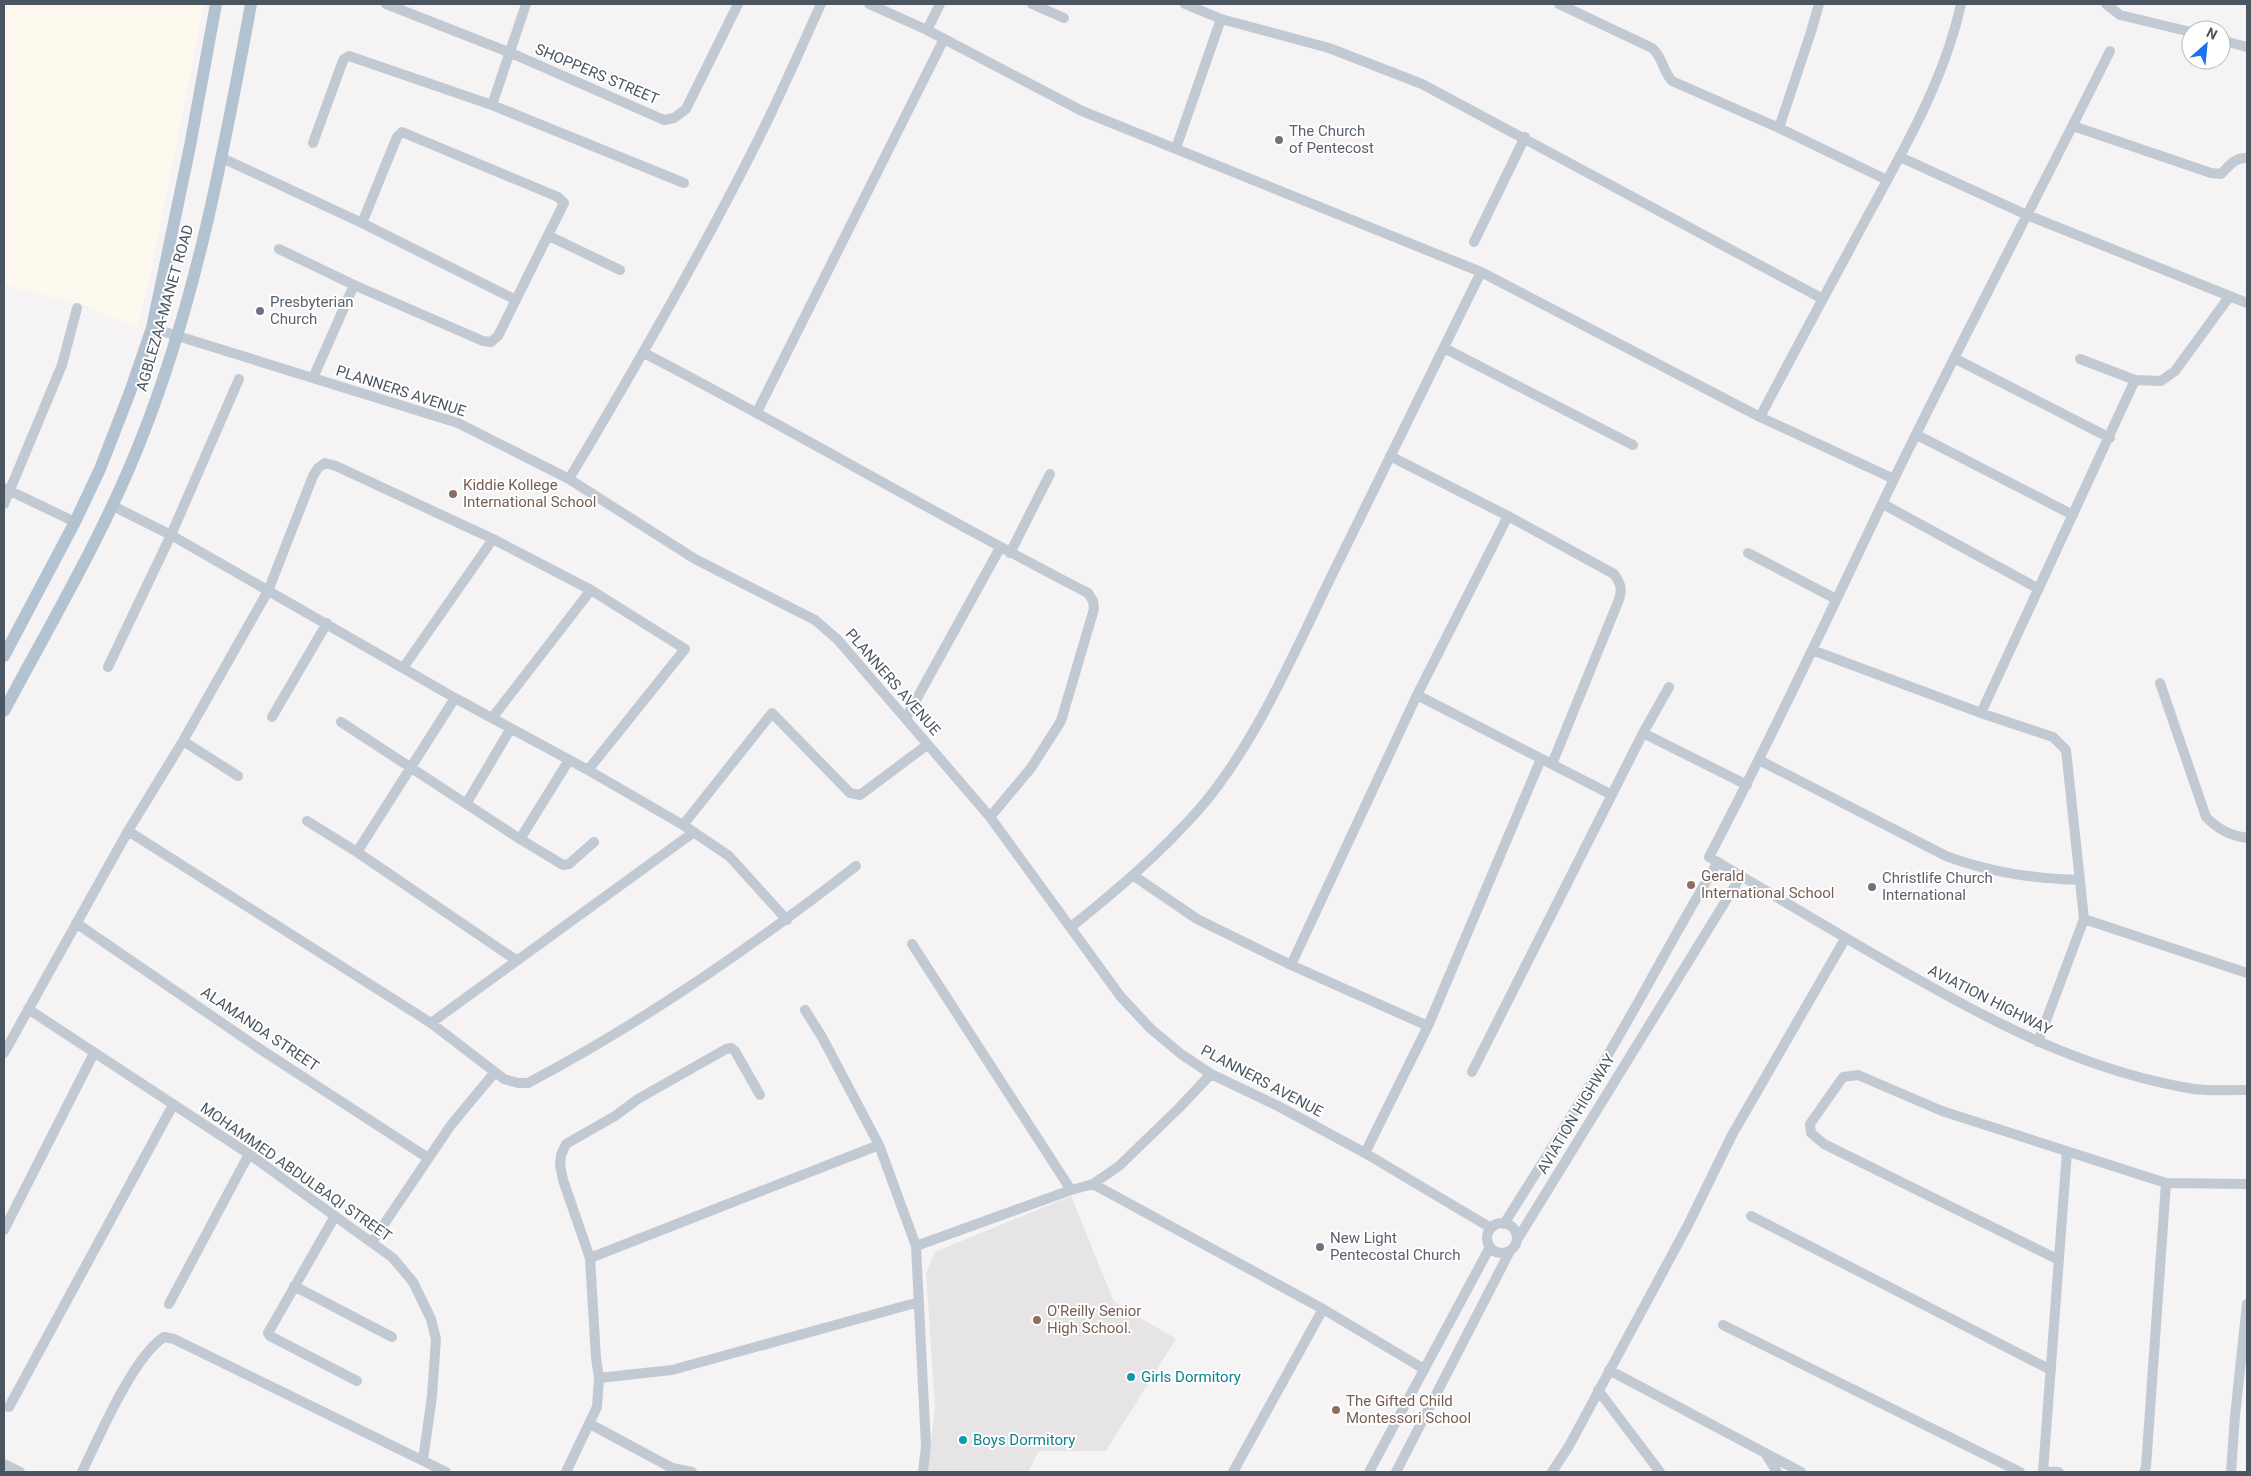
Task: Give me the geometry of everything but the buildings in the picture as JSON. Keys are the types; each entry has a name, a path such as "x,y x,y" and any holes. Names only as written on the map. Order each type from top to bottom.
{"main road":[{"name":"AGBLEZAA-MANET ROAD","path":"4,656 75,522 118,423 152,328 190,146 216,4"},
{"name":"AGBLEZAA-MANET ROAD","path":"4,711 113,506 142,438 177,336 200,252 222,158 251,4"}],"street":[{"name":"SHOPPERS STREET","path":"386,4 510,53 664,120 674,118 686,109 738,4"},
{"path":"492,105 526,4"},
{"path":"569,479 644,353 755,146 821,4"},
{"path":"869,4 927,30 1082,111 1481,272 1760,416 1894,479"},
{"path":"927,30 940,4"},
{"path":"1032,4 1064,18"},
{"path":"1185,4 1221,19 1329,48 1422,84 1525,137 1823,299"},
{"path":"1558,4 1652,48 1659,54 1665,74 1672,80 1887,180"},
{"path":"1778,128 1819,4"},
{"path":"1760,416 1900,158 1933,92 1957,23 1961,4"},
{"path":"2106,4 2120,15 2181,30"},
{"path":"1176,148 1221,19"},
{"path":"757,412 944,39"},
{"path":"2231,43 2247,47"},
{"path":"1713,859 1894,479 2110,51"},
{"path":"314,143 341,66 349,56 492,105 684,183"},
{"path":"2073,126 2211,173 2221,174 2234,161 2247,158"},
{"path":"279,249 354,285 483,341 491,342 498,336 564,203 558,197 402,132 397,137 362,223"},
{"path":"1474,242 1525,137"},
{"path":"222,158 362,223 516,300"},
{"path":"1900,158 2027,215 2247,303"},
{"path":"549,236 620,270"},
{"path":"1071,927 1134,876 1202,807 1236,761 1283,675 1481,272"},
{"path":"313,378 354,285"},
{"path":"2080,359 2135,380 2161,381 2175,370 2229,297"},
{"path":"4,504 7,490 62,365 77,308"},
{"name":"PLANNERS AVENUE","path":"152,328 458,423 569,479 696,559 815,620 838,640 990,817 1121,997 1151,1029 1181,1054 1211,1074 1278,1106 1365,1153 1491,1228"},
{"path":"1444,348 1633,445"},
{"path":"644,353 757,412 1005,551 1088,593 1093,601 1094,609 1062,721 1031,768 990,817"},
{"path":"1954,358 2110,438"},
{"path":"108,667 171,535 239,379"},
{"path":"1981,713 2072,515 2110,438 2135,380"},
{"path":"1917,435 2072,515"},
{"path":"1390,456 1508,516 1614,574 1621,584 1622,592 1552,764"},
{"path":"4,1052 128,831 183,741 268,592 313,476 318,468 325,463 336,466 493,539 591,590 685,649 588,770"},
{"path":"906,718 1050,474"},
{"path":"7,490 75,522"},
{"path":"1883,504 2039,589"},
{"path":"113,506 171,535 455,698 588,770 683,825 729,856 787,920"},
{"path":"1291,965 1417,695 1508,516"},
{"path":"403,668 493,539"},
{"path":"1748,553 1836,599"},
{"path":"492,718 591,590"},
{"path":"272,717 327,623"},
{"path":"1812,650 1981,713 2053,737 2064,745 2084,919 2038,1042"},
{"path":"2160,683 2206,817 2217,828 2231,836 2247,838"},
{"path":"1472,1072 1612,794 1669,687"},
{"path":"1417,695 1612,794"},
{"path":"358,852 455,698"},
{"path":"683,825 772,713 850,793 855,795 860,796 927,745"},
{"path":"341,722 520,839 566,865 594,842"},
{"path":"466,804 511,728"},
{"path":"1644,733 1747,785"},
{"path":"183,741 238,776"},
{"path":"1365,1153 1428,1026 1541,759"},
{"path":"520,839 570,760"},
{"path":"1759,760 1946,856 1970,865 2032,878 2080,880"},
{"path":"307,821 358,852 516,960"},
{"path":"128,831 431,1023 494,1072 511,1082 528,1083 581,1055 660,1008 787,920 856,866"},
{"path":"431,1023 694,832"},
{"name":"AVIATION HIGHWAY","path":"1504,1224 1584,1097 1650,982 1713,859 1845,939 1974,1011 2038,1042 2105,1068 2148,1080 2196,1089 2247,1090"},
{"path":"1134,876 1197,919 1291,965 1428,1026"},
{"name":"AVIATION HIGHWAY","path":"1517,1240 1741,876"},
{"path":"2084,919 2247,972"},
{"name":"ALAMANDA STREET","path":"76,923 260,1048 428,1158"},
{"path":"1552,1472 1688,1226 1732,1135 1845,939"},
{"path":"912,944 1071,1190"},
{"name":"MOHAMMED ABDULBAQI STREET","path":"28,1009 249,1154 393,1258 413,1282 431,1319 436,1339 432,1396 423,1460"},
{"path":"805,1010 822,1037 879,1145 916,1246 926,1446 923,1472"},
{"path":"566,1472 590,1424 598,1402 599,1378 590,1258 563,1180 560,1165 561,1155 566,1144 615,1116 638,1099 726,1049 731,1048 735,1051 760,1094"},
{"path":"4,1230 94,1053"},
{"path":"372,1242 451,1125 494,1072"},
{"path":"916,1246 1071,1190 1093,1184 1119,1166 1211,1074"},
{"path":"2059,1260 1824,1144 1811,1133 1810,1124 1843,1077 1858,1075 1942,1111 2166,1183 2247,1184"},
{"path":"9,1407 173,1105"},
{"path":"590,1258 879,1145"},
{"path":"2059,1472 2043,1472 2067,1152"},
{"path":"169,1304 249,1154"},
{"path":"2144,1472 2146,1467 2166,1183"},
{"path":"1093,1184 1323,1309 1424,1369"},
{"path":"335,1216 268,1333 270,1336 357,1382"},
{"path":"1751,1216 2051,1370"},
{"path":"1396,1472 1517,1240 1515,1231 1504,1224 1495,1225 1491,1228 1487,1237 1490,1246 1496,1252 1510,1251"},
{"path":"1369,1472 1490,1246"},
{"path":"294,1286 392,1337"},
{"path":"599,1378 672,1370 919,1302"},
{"path":"2231,1472 2247,1304"},
{"path":"1234,1472 1323,1309"},
{"path":"1723,1325 2020,1472"},
{"path":"82,1472 125,1386 148,1352 156,1342 164,1337 174,1339 446,1472"},
{"path":"1609,1370 1801,1472"},
{"path":"1598,1390 1660,1472"},
{"path":"590,1424 672,1468 692,1472"},
{"path":"1767,1455 1777,1472"},
{"path":"4,1464 20,1472"}],"shaded area":[{"path":"4,4 204,4 151,271 137,328 84,305 4,285"},
{"name":"O'Reilly Senior High School.","path":"1071,1196 1114,1302 1176,1339 1106,1451 1039,1451 1028,1472 928,1472 935,1405 926,1273 935,1252"}],"place":[{"name":"The Church of Pentecost","path":"1279,140"},
{"name":"Presbyterian Church","path":"260,311"},
{"name":"Kiddie Kollege International School","path":"453,494"},
{"name":"Gerald International School","path":"1691,885"},
{"name":"Christlife Church International","path":"1872,887"},
{"name":"New Light Pentecostal Church","path":"1320,1247"},
{"name":"O'Reilly Senior High School.","path":"1037,1320"},
{"name":"Girls Dormitory","path":"1131,1377"},
{"name":"The Gifted Child Montessori School","path":"1336,1410"},
{"name":"Boys Dormitory","path":"963,1440"}]}
